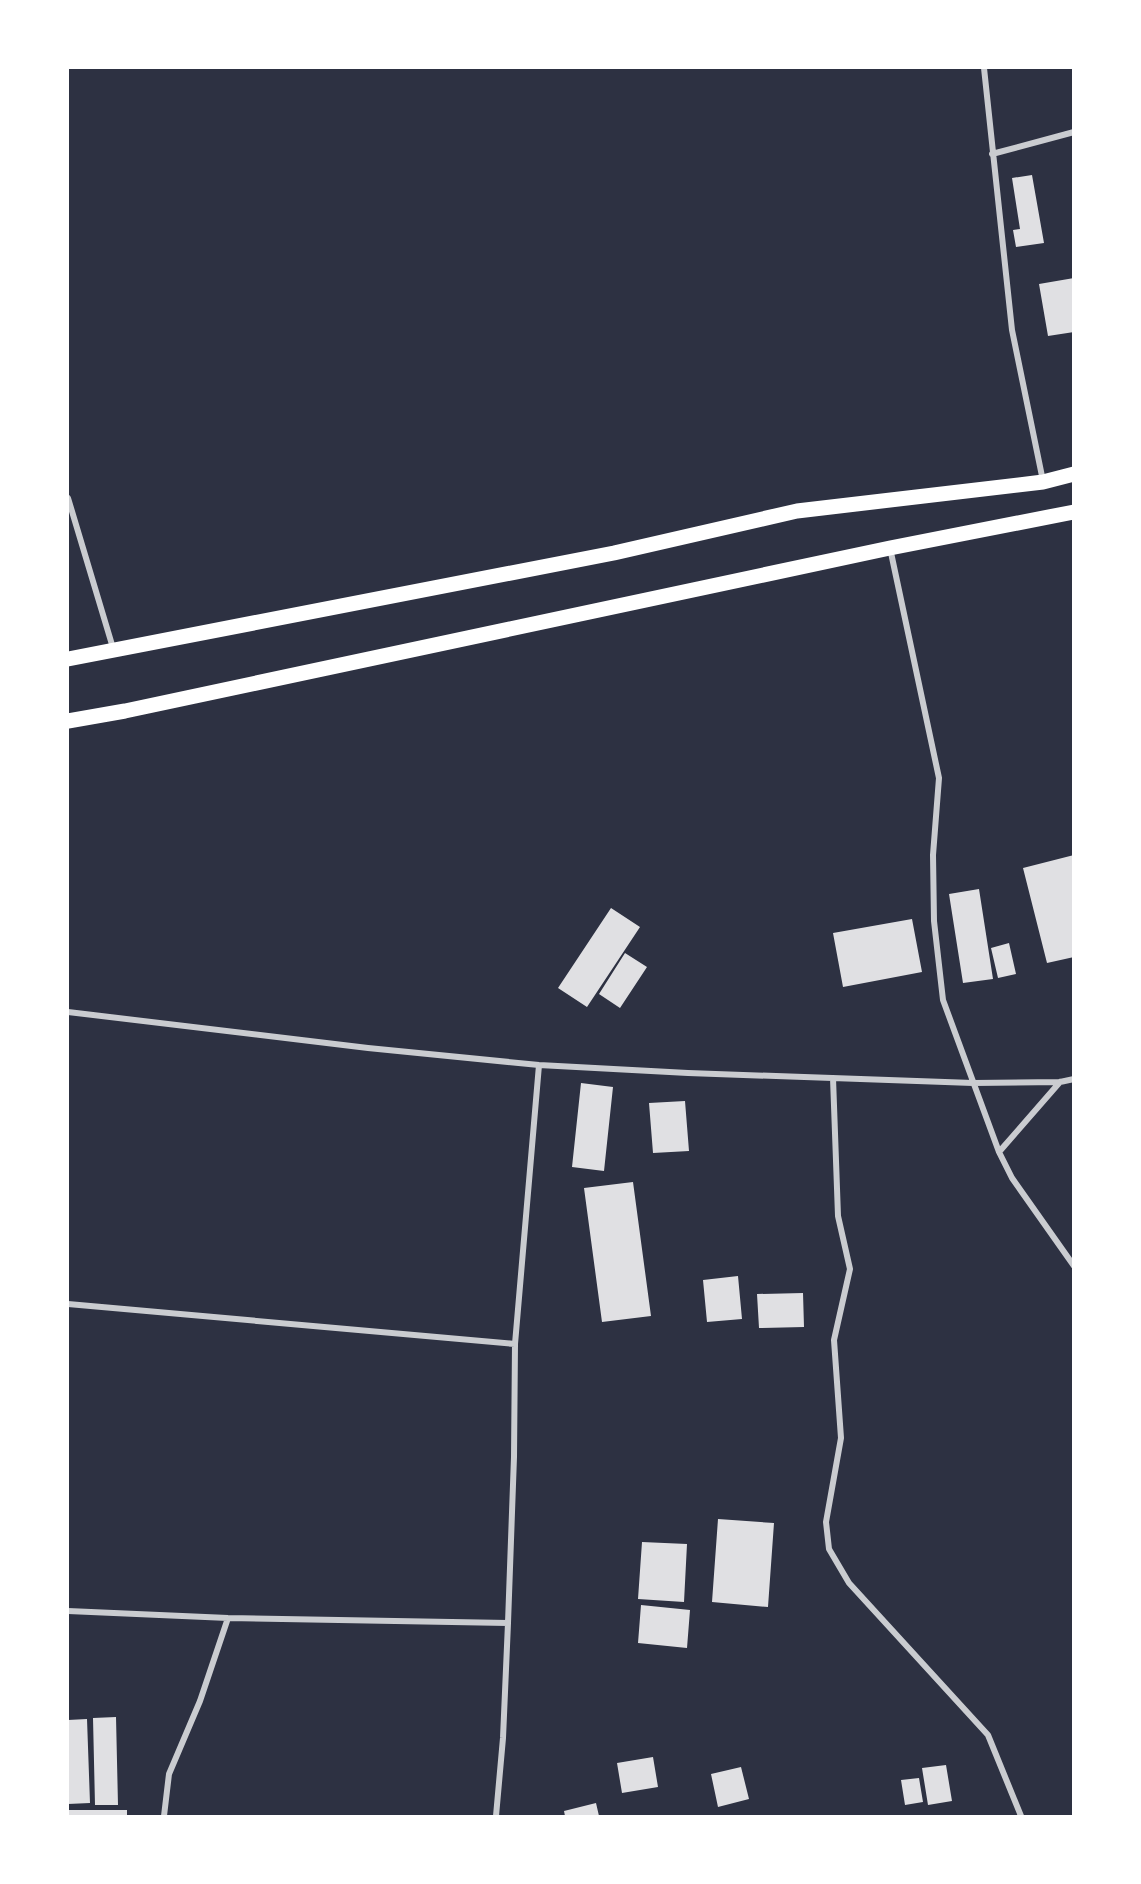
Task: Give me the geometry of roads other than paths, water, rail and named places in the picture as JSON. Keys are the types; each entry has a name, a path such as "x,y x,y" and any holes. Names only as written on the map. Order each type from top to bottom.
{"main road":[{"path":"68,659 614,553 797,512 1043,482 1074,474"},
{"path":"68,721 890,548 1074,512"}],"street":[{"path":"984,68 1012,330 1043,482"},
{"path":"992,154 1074,132"},
{"path":"68,498 114,649"},
{"path":"890,548 939,778 933,855 934,921 943,1000 999,1152 1012,1178 1074,1266"},
{"path":"68,1012 368,1048 539,1065 974,1083 1060,1082 1074,1079"},
{"path":"496,1816 503,1738 508,1623 514,1457 515,1344 539,1065"},
{"path":"833,1078 838,1216 850,1269 834,1340 841,1438 826,1522 829,1549 849,1583 988,1736 1021,1816"},
{"path":"999,1152 1060,1082"},
{"path":"68,1304 515,1344"},
{"path":"68,1611 228,1618 508,1623"},
{"path":"164,1816 169,1774 200,1701 228,1618"}]}
